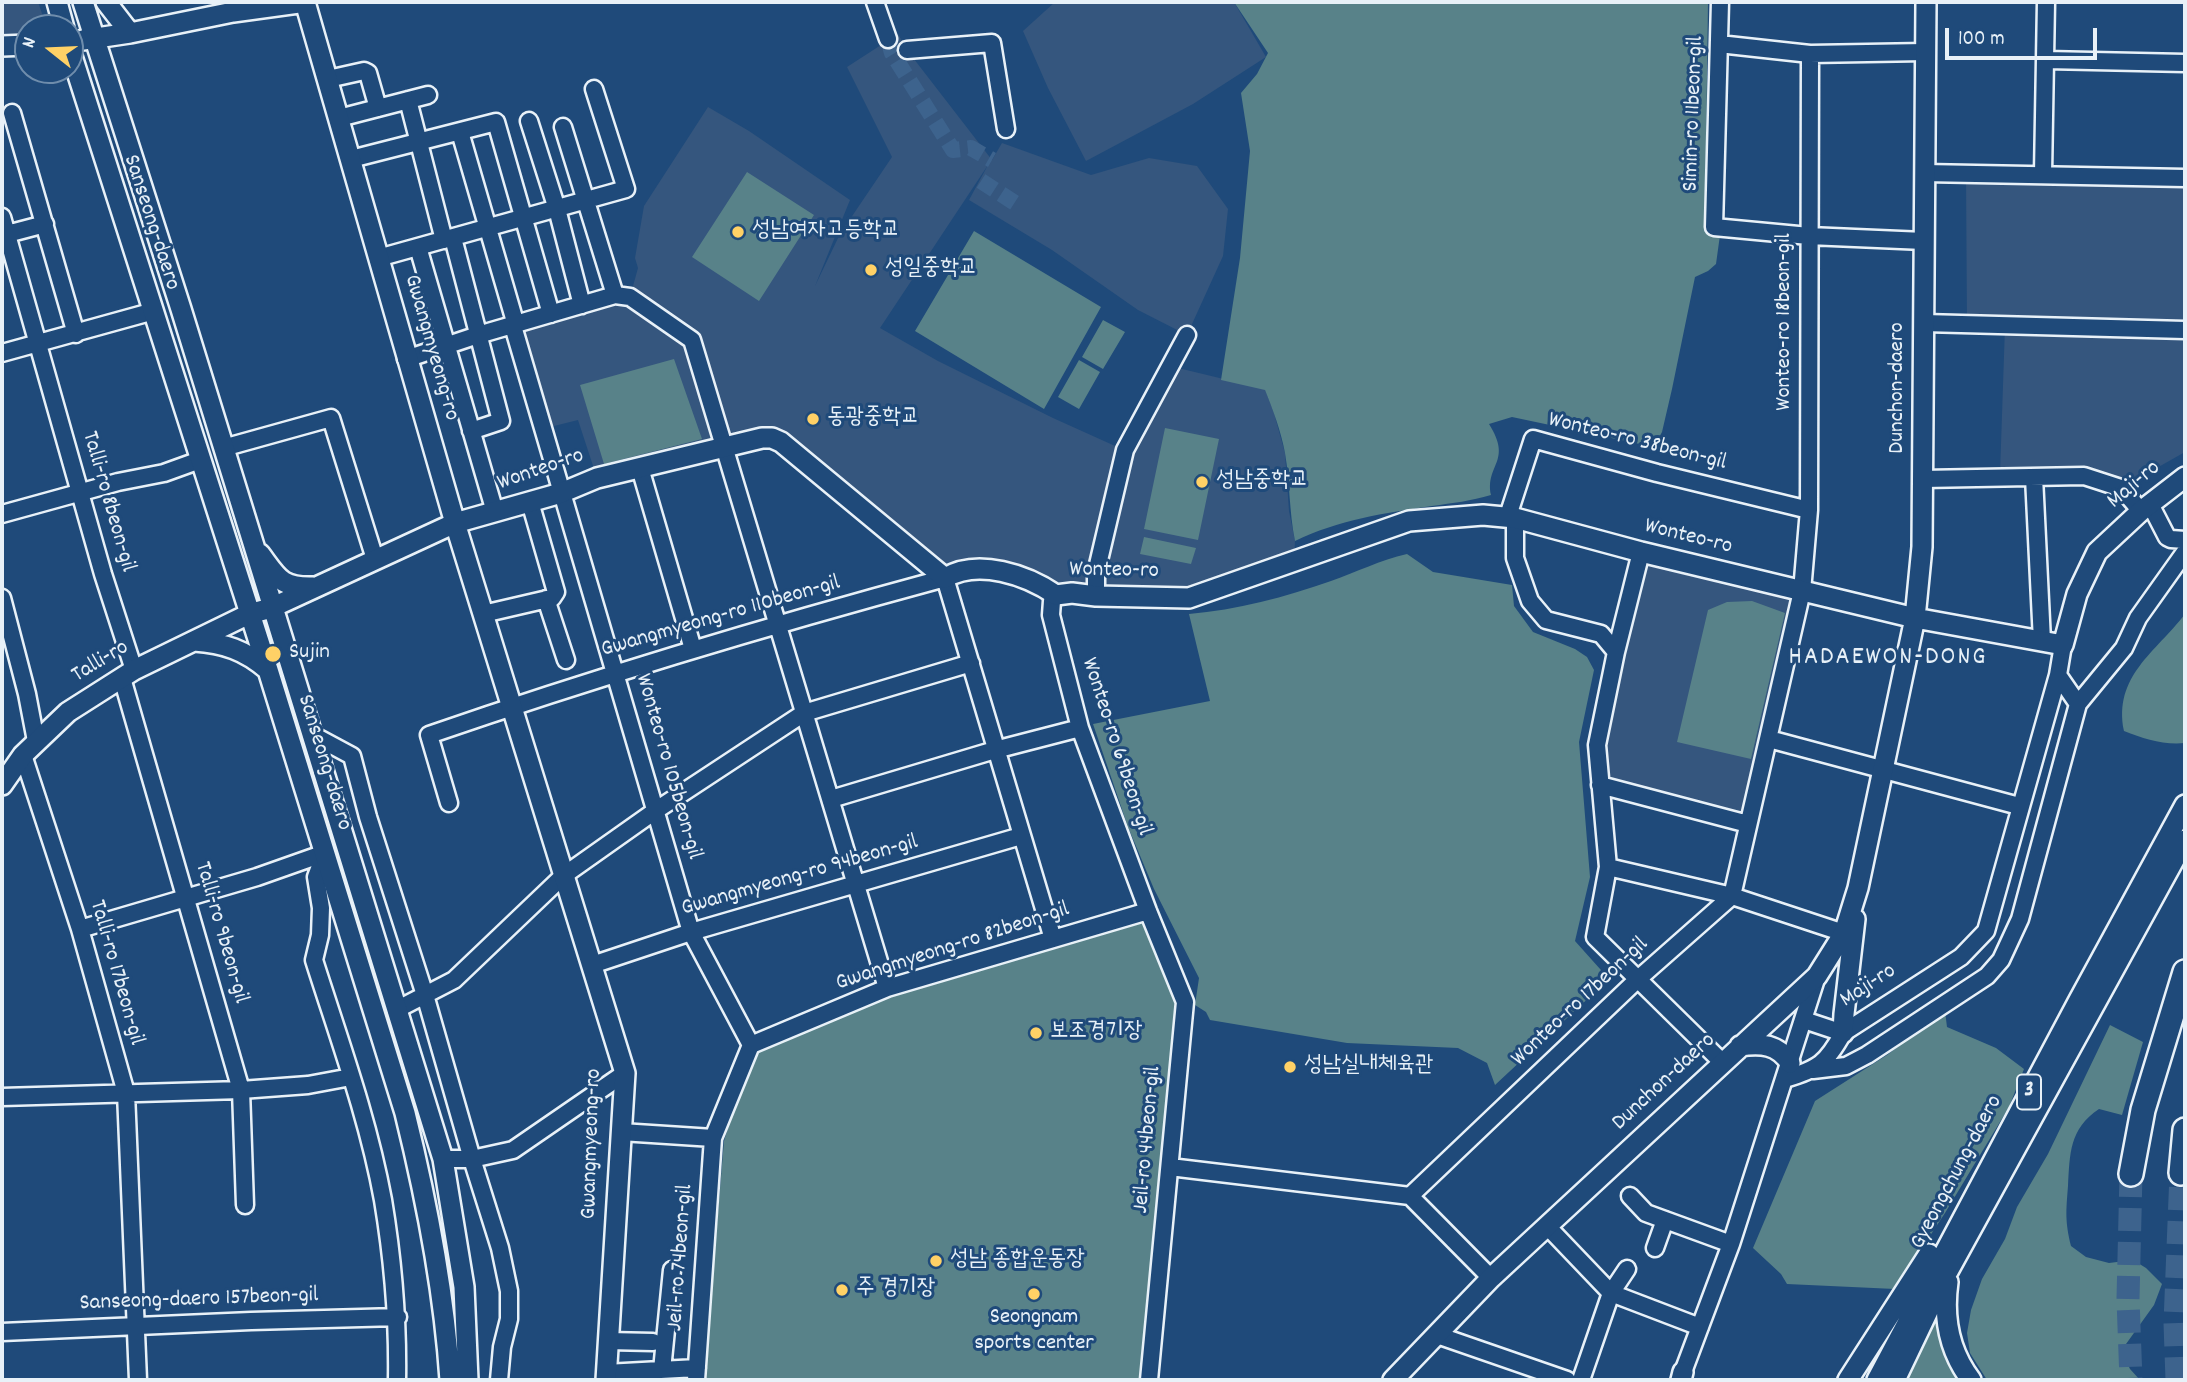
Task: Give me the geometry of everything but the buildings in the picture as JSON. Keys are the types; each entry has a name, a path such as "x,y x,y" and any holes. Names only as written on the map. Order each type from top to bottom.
{"highway":[{"path":"2131,1174 2143,1110 2185,972"},
{"path":"2181,1173 2185,1130"}],"main road":[{"name":"Sanseong-daero","path":"83,2 443,1159 464,1287 468,1380"},
{"path":"106,2 130,33"},
{"path":"84,39 130,33 233,12 305,2"},
{"name":"Gwangmyeong-ro","path":"305,2 455,523 625,1073 606,1377"},
{"name":"Dunchon-daero","path":"1393,1380 1492,1278 1817,976 1844,933 1858,888 1915,618 1922,547 1926,2"},
{"name":"Sanseong-daero","path":"77,84 86,123 154,312 268,670 405,1113 424,1187 443,1293 450,1380"},
{"name":"Wonteo-ro","path":"249,614 271,608 455,523 561,493 597,478 762,438 772,438 781,442 946,578 955,573 999,571 1041,585 1056,595 1072,593 1189,598 1409,521 1483,515 1511,517 1641,552 1915,618"},
{"name":"Maji-ro","path":"2063,645 2077,594 2097,552 2146,507 2185,477"},
{"path":"251,542 276,576 287,585 297,588 314,587"},
{"name":"Talli-ro","path":"2,785 30,748 68,712 128,674 249,614"},
{"path":"1915,618 2063,645"},
{"path":"193,641 220,643 231,647 246,653 268,670"},
{"name":"Gyeongchung-daero","path":"1877,1380 2185,805"},
{"name":"Gyeongchung-daero","path":"1895,1380 1961,1248 2185,840"},
{"path":"1843,1033 1858,888"},
{"path":"1848,1380 1928,1256 2041,1059 2079,1000"},
{"path":"1740,1046 1771,1046 1783,1052 1787,1071"},
{"path":"1961,1248 1949,1281 1945,1303 1952,1349 1970,1380"}],"street":[{"path":"875,2 887,39"},
{"name":"Simin-ro 11beon-gil","path":"1720,2 1714,227 1809,236"},
{"path":"2043,174 2046,2"},
{"path":"907,50 992,43 1006,129"},
{"path":"1719,44 1810,54 1925,52"},
{"name":"Wonteo-ro 18beon-gil","path":"1802,591 1809,510 1810,54"},
{"path":"2046,60 2185,63"},
{"path":"327,79 365,71 368,73 378,108"},
{"path":"378,258 626,189 594,89"},
{"path":"338,118 428,94"},
{"path":"408,100 418,142 478,335 500,421 471,431"},
{"path":"12,113 76,334"},
{"path":"529,121 557,209 582,305"},
{"path":"351,159 496,122 551,314"},
{"path":"563,127 615,295"},
{"name":"Wonteo-ro 105beon-gil","path":"460,132 561,493 691,932 751,1045"},
{"path":"1924,173 2185,178"},
{"name":"Talli-ro 8beon-gil","path":"2,217 103,575 128,674"},
{"path":"7,234 45,223"},
{"path":"1809,236 1924,241"},
{"path":"418,247 495,512"},
{"path":"406,359 615,295 630,297 692,340 887,988"},
{"path":"2,354 154,312"},
{"path":"1924,323 2185,330"},
{"path":"1096,596 1096,573 1125,450 1187,335"},
{"path":"223,448 331,418 375,559"},
{"name":"Wonteo-ro 38beon-gil","path":"1511,517 1533,439 1809,510"},
{"path":"2,514 80,492 164,473 200,460"},
{"path":"640,468 693,649"},
{"path":"2034,477 2042,641"},
{"path":"1923,479 2084,477 2121,488 2146,507 2167,537 2185,540"},
{"path":"483,614 552,598 556,592 530,502"},
{"path":"1511,517 1515,558 1530,601 1546,620 1601,634 1616,652"},
{"path":"1641,552 1616,652 1597,745 1608,867 1595,937 1722,1062"},
{"path":"1787,1071 1846,1066 1987,976 2001,960 2010,943 2028,887 2078,704 2124,648 2138,618 2185,552"},
{"path":"946,578 995,750 1054,939"},
{"name":"Gwangmyeong-ro 110beon-gil","path":"512,706 778,623 946,578"},
{"path":"1732,896 1802,591"},
{"name":"Wonteo-ro 69beon-gil","path":"1056,595 1052,601 1051,615 1080,728 1148,911"},
{"name":"Talli-ro 17beon-gil","path":"2,598 27,694 30,748 126,1093 138,1380"},
{"path":"546,599 566,660"},
{"name":"Maji-ro","path":"1804,1020 1843,1033 1961,957 1986,931 2058,675 2063,645"},
{"path":"396,1010 454,980 563,876 655,811 804,713 971,663"},
{"name":"Talli-ro 9beon-gil","path":"128,674 241,1090 245,1205"},
{"path":"2058,675 2078,704"},
{"path":"449,803 429,735 512,706"},
{"path":"831,799 995,750 1080,728"},
{"path":"311,734 352,756 368,817 425,995 500,1248 509,1291 509,1319 502,1347 499,1380"},
{"path":"1769,740 2019,806"},
{"path":"1600,785 1748,824"},
{"name":"Gwangmyeong-ro 94beon-gil","path":"592,965 691,932 1021,836"},
{"path":"80,929 257,877 325,853"},
{"path":"325,853 316,877 321,908 320,935 314,960 351,1077 383,1200 398,1317 397,1380"},
{"path":"1608,867 1732,896 1844,933"},
{"path":"2000,880 2028,887"},
{"name":"Wonteo-ro 17beon-gil","path":"1410,1196 1638,979 1732,896"},
{"name":"Gwangmyeong-ro 82beon-gil","path":"751,1045 887,988 1148,911"},
{"name":"Jeil-ro 44beon-gil","path":"1148,911 1185,1002 1149,1380"},
{"path":"1681,1377 1731,1244 1817,976"},
{"path":"1843,1033 1843,1052 1850,1058 1859,1059"},
{"path":"1813,1070 1831,1055 1843,1033"},
{"path":"621,1132 713,1138 751,1045"},
{"path":"443,1159 472,1159 513,1150 625,1073"},
{"path":"2,1097 241,1090 309,1085 351,1077"},
{"name":"Jeil-ro 74beon-gil","path":"697,1374 713,1138"},
{"path":"1170,1167 1410,1196 1492,1278"},
{"path":"1630,1196 1646,1213 1731,1244"},
{"path":"1655,1248 1665,1220"},
{"path":"1547,1226 1611,1293 1700,1327"},
{"path":"1581,1380 1611,1293 1627,1269"},
{"path":"662,1370 672,1270"},
{"name":"Sanseong-daero 157beon-gil","path":"2,1332 398,1317"},
{"path":"1437,1335 1567,1380"},
{"path":"608,1341 653,1342"},
{"path":"606,1377 662,1370 697,1374"}],"shaded area":[{"path":"2,2 38,2 42,14 14,14 14,39 2,39"},
{"path":"1055,2 1234,2 1266,57 1193,104 1086,161 1048,88 1023,31"},
{"path":"898,34 907,50 992,160 1002,143 1091,175 1149,158 1197,166 1228,209 1223,256 1187,335 1138,310 1052,250 969,200 988,165 880,328 938,361 1124,450 1174,367 1265,389 1285,453 1289,511 1295,541 1294,561 1189,598 1056,595 999,571 941,574 777,440 724,448 692,340 630,297 638,268 635,258 644,206 708,107 749,131 850,200 815,286 840,234 892,157 847,67"},
{"path":"1966,174 2185,179 2185,452 2139,478 2000,474 2005,326 1967,324"},
{"path":"629,301 689,351 719,445 597,478 578,420 546,428 519,332"},
{"path":"1641,552 1802,591 1748,824 1600,785 1597,745"}],"green space":[{"path":"1234,2 1708,2 1705,228 1720,235 1716,264 1695,277 1662,432 1654,447 1512,417 1489,424 1499,447 1490,485 1491,495 1362,518 1295,541 1285,453 1265,390 1221,380 1240,258 1250,151 1241,93 1257,74 1268,53"},
{"path":"747,172 814,215 759,301 692,257"},
{"path":"974,231 1101,307 1044,409 915,331"},
{"path":"1103,320 1125,332 1103,369 1082,357"},
{"path":"674,359 702,439 604,464 580,385"},
{"path":"1079,360 1100,372 1079,409 1058,397"},
{"path":"1165,428 1219,439 1198,540 1144,529"},
{"path":"1144,537 1196,548 1191,564 1140,554"},
{"path":"1407,554 1433,572 1512,585 1514,606 1533,632 1575,649 1587,657 1594,670 1579,742 1590,877 1575,941 1609,979 1495,1085 1487,1063 1458,1048 1347,1043 1210,1020 1206,1012 1195,1005 1199,978 1154,889 1128,827 1093,724 1210,701 1189,614 1243,606 1279,597"},
{"path":"1752,601 1785,613 1751,759 1677,742 1708,610 1727,602"},
{"path":"2185,614 2185,743 2154,741 2124,731 2122,712 2131,680 2150,653"},
{"name":"성남 종합운동장","path":"1146,917 1185,1002 1147,1380 704,1380 724,1141 750,1053 894,995"},
{"path":"1945,1011 1947,1027 1996,1048 2024,1069 2009,1107 1895,1289 1787,1284 1781,1274 1753,1248 1815,1101 1887,1055"},
{"path":"2110,1025 2143,1042 2122,1115 2099,1109 2082,1125 2073,1143 2069,1163 2067,1223 2071,1246 2086,1257 2109,1263 2133,1260 2146,1268 2162,1284 2154,1305 2121,1351 2130,1369 2140,1380 1987,1380 1970,1353 1967,1333 1971,1310 1982,1279 2005,1239 2017,1207 2048,1154"},
{"path":"1941,1298 1964,1380 1905,1380"}],"tunnel":[{"path":"888,39 892,53 953,150 971,148 992,160"},
{"path":"981,181 1021,207"},
{"path":"2177,1380 2175,1323 2181,1173"},
{"path":"2131,1174 2128,1299 2131,1380"}],"place":[{"name":"성남여자고등학교","path":"738,232"},
{"name":"성일중학교","path":"871,270"},
{"name":"동광중학교","path":"813,419"},
{"name":"성남중학교","path":"1202,482"},
{"name":"Sujin","path":"273,654"},
{"name":"보조경기장","path":"1036,1033"},
{"name":"성남실내체육관","path":"1290,1067"},
{"name":"성남 종합운동장","path":"936,1261"},
{"name":"주 경기장","path":"842,1290"},
{"name":"Seongnam sports center","path":"1034,1294"}],"district":[{"name":"HADAEWON-DONG","path":"1888,659"}]}
